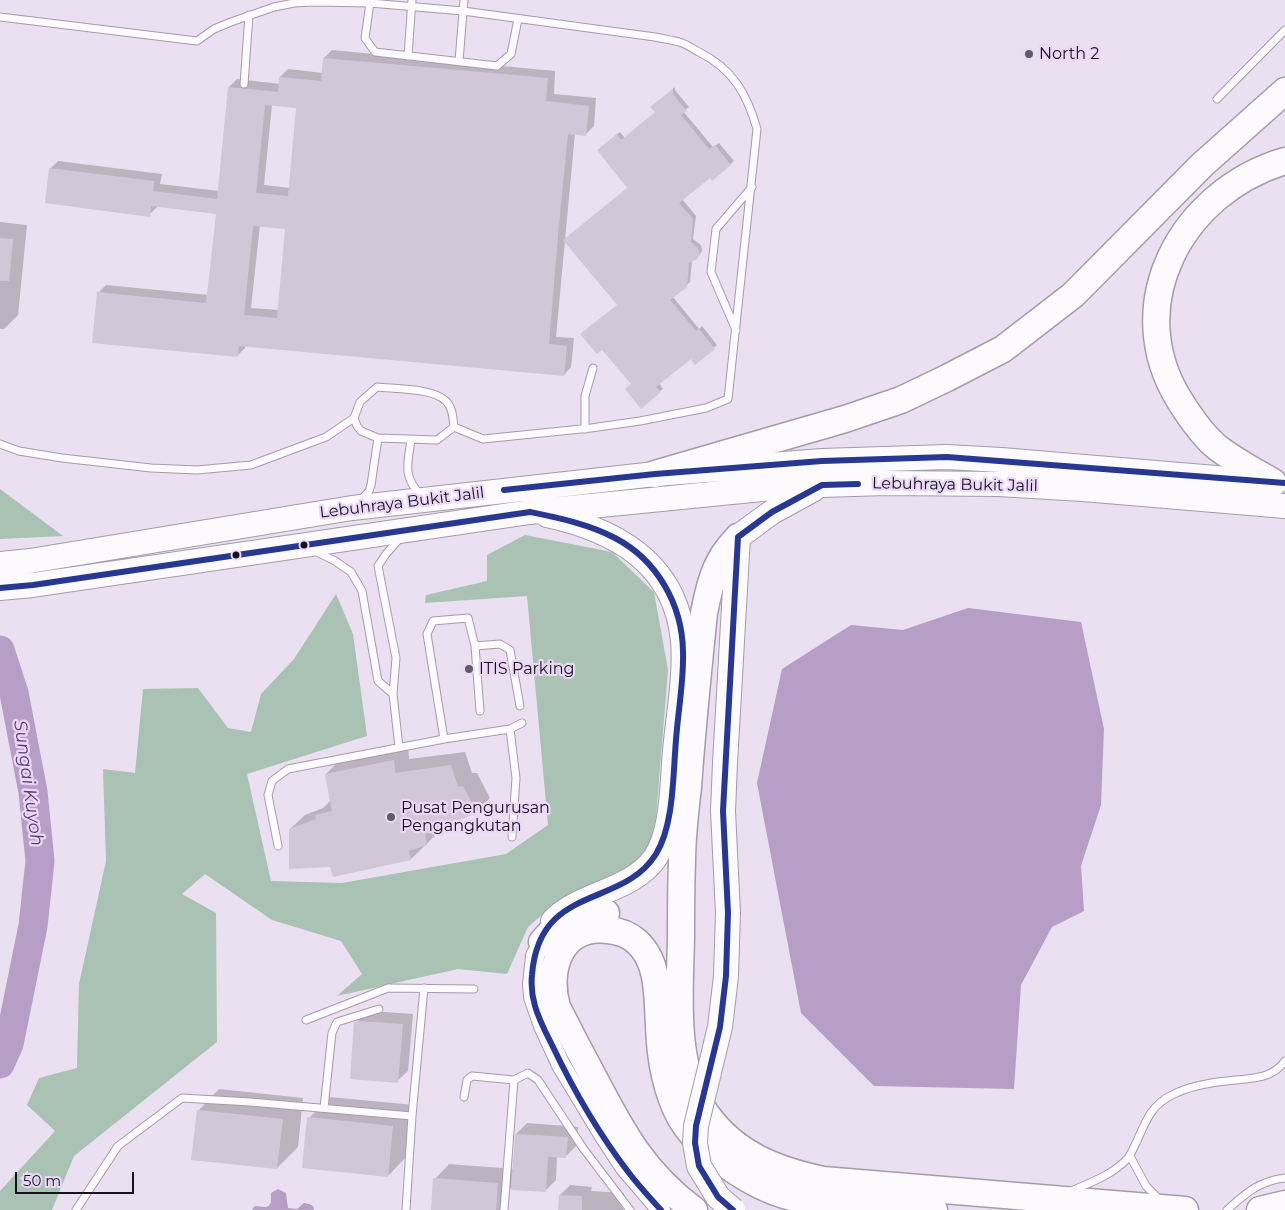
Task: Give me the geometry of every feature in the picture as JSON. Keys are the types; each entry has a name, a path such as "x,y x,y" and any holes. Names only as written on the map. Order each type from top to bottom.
{"highway":[{"path":"655,474 837,422 901,400 1003,349 1073,295 1202,164 1285,91"},
{"path":"1279,483 1244,466 1216,446 1180,401 1163,367 1157,330 1157,313 1159,294 1167,262 1191,223 1228,189 1265,168 1285,161"},
{"name":"Lebuhraya Bukit Jalil","path":"0,564 30,561 352,508 655,474 822,461 947,457 1279,483"},
{"name":"Lebuhraya Bukit Jalil","path":"0,588 34,585 530,512 762,489 822,485 886,483 998,484 1083,489 1285,506"},
{"path":"822,485 772,512 738,537 723,555 716,568 704,613 682,855 679,1004 684,1054 696,1096 707,1115 740,1148 774,1167 823,1180 1184,1210"},
{"path":"530,512 565,519 606,534 638,553 658,574 665,586 678,616 683,642 682,676 668,824 660,848 647,867 634,877 563,911 544,932 542,942"},
{"path":"733,1210 718,1197 698,1166 695,1144 696,1126 720,1027 726,976 728,913 723,811 738,537"},
{"path":"542,942 559,924 586,914 612,913 634,919 656,937 667,954 679,1004"},
{"path":"694,1210 663,1185 633,1149 613,1115 557,1007 552,987 556,961 565,946 572,939 586,931 603,929 629,936 644,949 650,959 657,991 659,1039 665,1078 680,1117 697,1138 719,1159 761,1186 790,1196 822,1202 934,1210"},
{"path":"1260,1210 1285,1204"}],"street":[{"path":"542,942 535,956 532,984 533,997 537,1011 560,1064 625,1168 661,1210"}],"lane":[{"path":"459,61 464,0"},
{"path":"0,17 197,41 214,29 249,15 294,3 412,3 655,37 683,43 708,56 726,69 740,86 751,107 757,129 728,399 706,408 679,414 585,428 483,439 454,427"},
{"path":"370,3 365,38 375,52 497,66 511,54 518,19"},
{"path":"408,56 412,3"},
{"path":"244,84 249,15"},
{"path":"1217,99 1285,30"},
{"path":"736,330 711,272 716,229 752,186"},
{"path":"585,428 585,396 593,368"},
{"path":"0,444 19,451 151,468 197,470 251,465 326,437 354,418 360,402 377,387 431,393 446,401 452,412 454,427"},
{"path":"354,418 361,431 378,438 437,440 454,427"},
{"path":"352,508 369,491 378,438"},
{"path":"411,440 407,469 409,479 415,489 428,499"},
{"path":"399,747 392,694 396,658 378,566 386,554 409,529"},
{"path":"303,545 335,561 351,572 362,591 378,681 392,694"},
{"path":"444,739 427,634 433,621 468,618 475,646 480,711"},
{"path":"475,646 500,644 510,650 520,706"},
{"path":"278,846 268,795 272,781 288,769 399,747 510,729 522,723"},
{"path":"510,729 516,778 512,837"},
{"path":"306,1020 388,988 474,989"},
{"path":"406,1210 412,1116 424,988"},
{"path":"324,1108 332,1033 336,1022 379,1009"},
{"path":"1052,1199 1116,1169 1130,1156 1146,1118 1157,1105 1173,1094 1195,1086 1254,1079 1271,1074 1285,1061"},
{"path":"464,1097 467,1080 472,1076 514,1080 528,1074 538,1080 583,1148 630,1210"},
{"path":"504,1210 514,1080"},
{"path":"76,1210 118,1146 182,1098 412,1116"},
{"path":"1130,1156 1138,1174 1153,1194 1161,1201 1184,1210"},
{"path":"1227,1210 1252,1188 1273,1179 1285,1178"}],"green space":[{"path":"0,489 63,536 0,539"},
{"path":"525,535 612,552 654,592 668,670 654,841 626,872 561,898 528,927 507,974 458,969 337,996 362,974 341,941 272,920 205,874 182,894 216,913 217,1042 74,1156 52,1210 0,1210 0,1191 55,1131 27,1105 39,1078 77,1068 79,984 106,861 103,769 135,773 143,689 198,688 228,728 251,732 261,694 294,659 336,594 353,634 367,736 247,774 271,881 342,883 506,854 548,825 527,596 425,603 426,595 487,581 487,555"}],"shaded area":[{"path":"968,608 1081,622 1104,729 1101,805 1081,866 1084,911 1052,927 1021,985 1014,1089 874,1086 801,1013 757,783 782,669 851,625 903,630"},
{"path":"278,1189 286,1193 288,1208 297,1209 304,1203 313,1206 314,1210 252,1210 255,1206 269,1206 271,1193"}],"building":[{"path":"323,58 548,78 546,101 589,106 586,136 568,134 558,235 549,344 567,346 564,376 239,346 238,357 92,343 97,292 206,303 216,214 151,206 150,217 45,203 49,168 154,181 153,191 217,199 228,87 278,92 279,77 321,81","holes":["265,105 296,108 288,196 256,193","253,226 285,229 277,318 244,315"]},
{"path":"673,89 673,94 687,111 681,115 709,149 715,145 731,165 712,181 710,178 679,203 693,219 691,242 698,248 700,254 697,259 689,263 687,287 670,300 696,331 699,329 715,349 695,365 691,359 656,387 661,392 641,409 625,389 631,384 602,350 597,354 580,334 617,305 563,240 627,188 597,150 617,134 621,140 655,112 650,107"},
{"path":"0,238 13,239 9,281 0,281"},
{"name":"Pusat Pengurusan Pengangkutan","path":"394,760 395,773 451,765 458,787 463,786 477,813 425,834 427,845 409,851 411,860 333,877 330,867 289,869 289,829 316,819 315,815 332,811 325,774"},
{"path":"354,1022 403,1024 398,1083 350,1079"},
{"path":"197,1110 283,1119 277,1169 191,1160"},
{"path":"307,1117 393,1126 388,1177 302,1168"},
{"path":"515,1134 568,1137 566,1158 548,1157 546,1192 511,1190"},
{"path":"433,1178 498,1183 496,1210 431,1210"},
{"path":"559,1195 582,1196 582,1210 558,1210"}],"waterway":[{"name":"Sungai Kuyoh","path":"0,650 14,693 33,792 40,861 33,926 9,1044 0,1064"}],"transit line":[{"path":"504,490 655,474 822,461 947,457 1285,483"},
{"path":"733,1210 718,1197 699,1166 695,1143 696,1126 720,1027 726,976 728,913 723,811 738,537 772,512 822,485 858,484"},
{"path":"0,588 33,585 530,512 563,519 595,529 630,547 643,558 655,571 672,600 682,634 682,685 672,799 666,829 656,854 641,871 623,883 565,911 550,925 538,946 532,975 532,994 541,1021 561,1063 597,1128 637,1183 661,1210"}],"place":[{"name":"North 2","path":"1029,54"},
{"name":"ITIS Parking","path":"469,669"},
{"name":"Pusat Pengurusan Pengangkutan","path":"391,817"}]}
